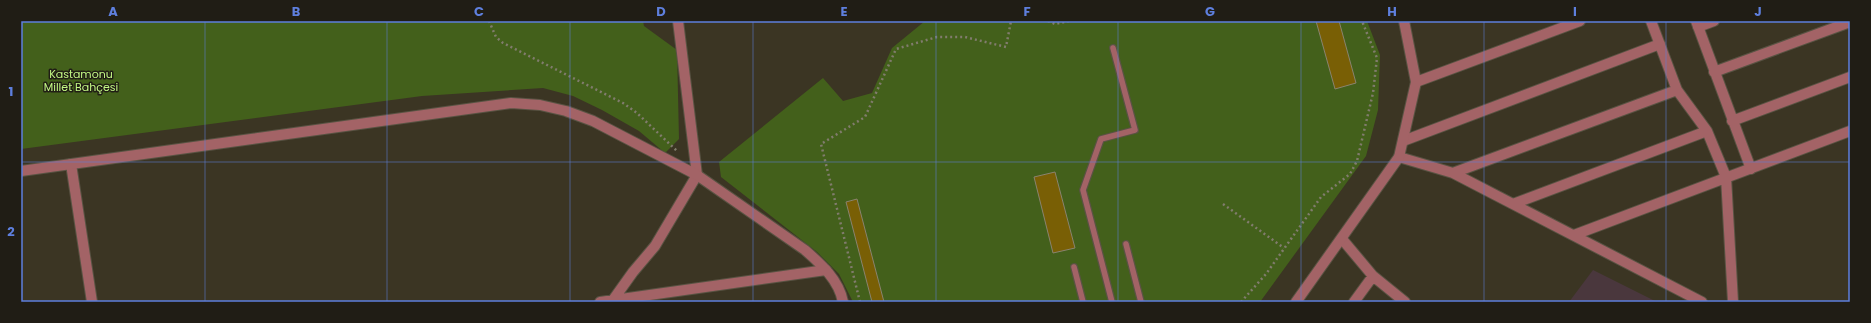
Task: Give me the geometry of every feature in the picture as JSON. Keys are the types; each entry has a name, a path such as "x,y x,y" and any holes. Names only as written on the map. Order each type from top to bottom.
{"street":[{"path":"613,300 633,272 655,246 697,175 678,21"},
{"path":"1296,302 1399,157 1416,82 1404,21"},
{"path":"1416,82 1580,21"},
{"path":"1651,21 1677,90 1707,131 1726,177 1733,302"},
{"path":"1714,21 1697,24 1751,170"},
{"path":"1714,72 1850,22"},
{"path":"1403,141 1660,44"},
{"path":"1732,121 1850,77"},
{"path":"1453,173 1677,90"},
{"path":"21,171 511,102 540,105 566,111 593,121 697,175 805,250 826,270 836,283 843,302"},
{"path":"1513,204 1707,131"},
{"path":"1574,235 1726,177 1751,170 1850,131"},
{"path":"1399,157 1453,173 1702,302"},
{"path":"71,164 92,302"},
{"path":"1342,239 1373,276 1406,302"},
{"path":"600,302 826,270"},
{"path":"1354,302 1373,276"}],"lane":[{"path":"1112,302 1083,190 1101,139 1135,130 1113,48"},
{"path":"1126,244 1141,302"},
{"path":"1074,267 1083,302"}],"path":[{"path":"489,21 496,37 503,43 623,103 637,113 679,153"},
{"path":"860,302 821,144 864,117 896,49 937,37 965,37 1006,48 1011,21"},
{"path":"1048,21 1055,24 1069,21"},
{"path":"1241,302 1266,274 1321,197 1350,174 1357,161 1373,93 1376,58 1362,21"},
{"path":"1223,204 1284,248"}],"shaded area":[{"path":"1593,270 1657,302 1569,302"}],"green space":[{"name":"Kastamonu Millet Bahçesi","path":"21,21 643,21 644,26 677,50 679,139 665,153 639,131 602,110 573,96 543,88 422,96 21,149"},
{"path":"925,21 1367,21 1380,55 1378,110 1366,156 1260,302 853,302 839,274 817,252 721,177 719,162 823,78 843,101 872,93 892,48"}],"building":[{"path":"1316,21 1339,21 1356,83 1335,89"},
{"path":"1055,172 1075,248 1053,253 1034,177"},
{"path":"857,199 884,302 872,302 846,202"}]}
